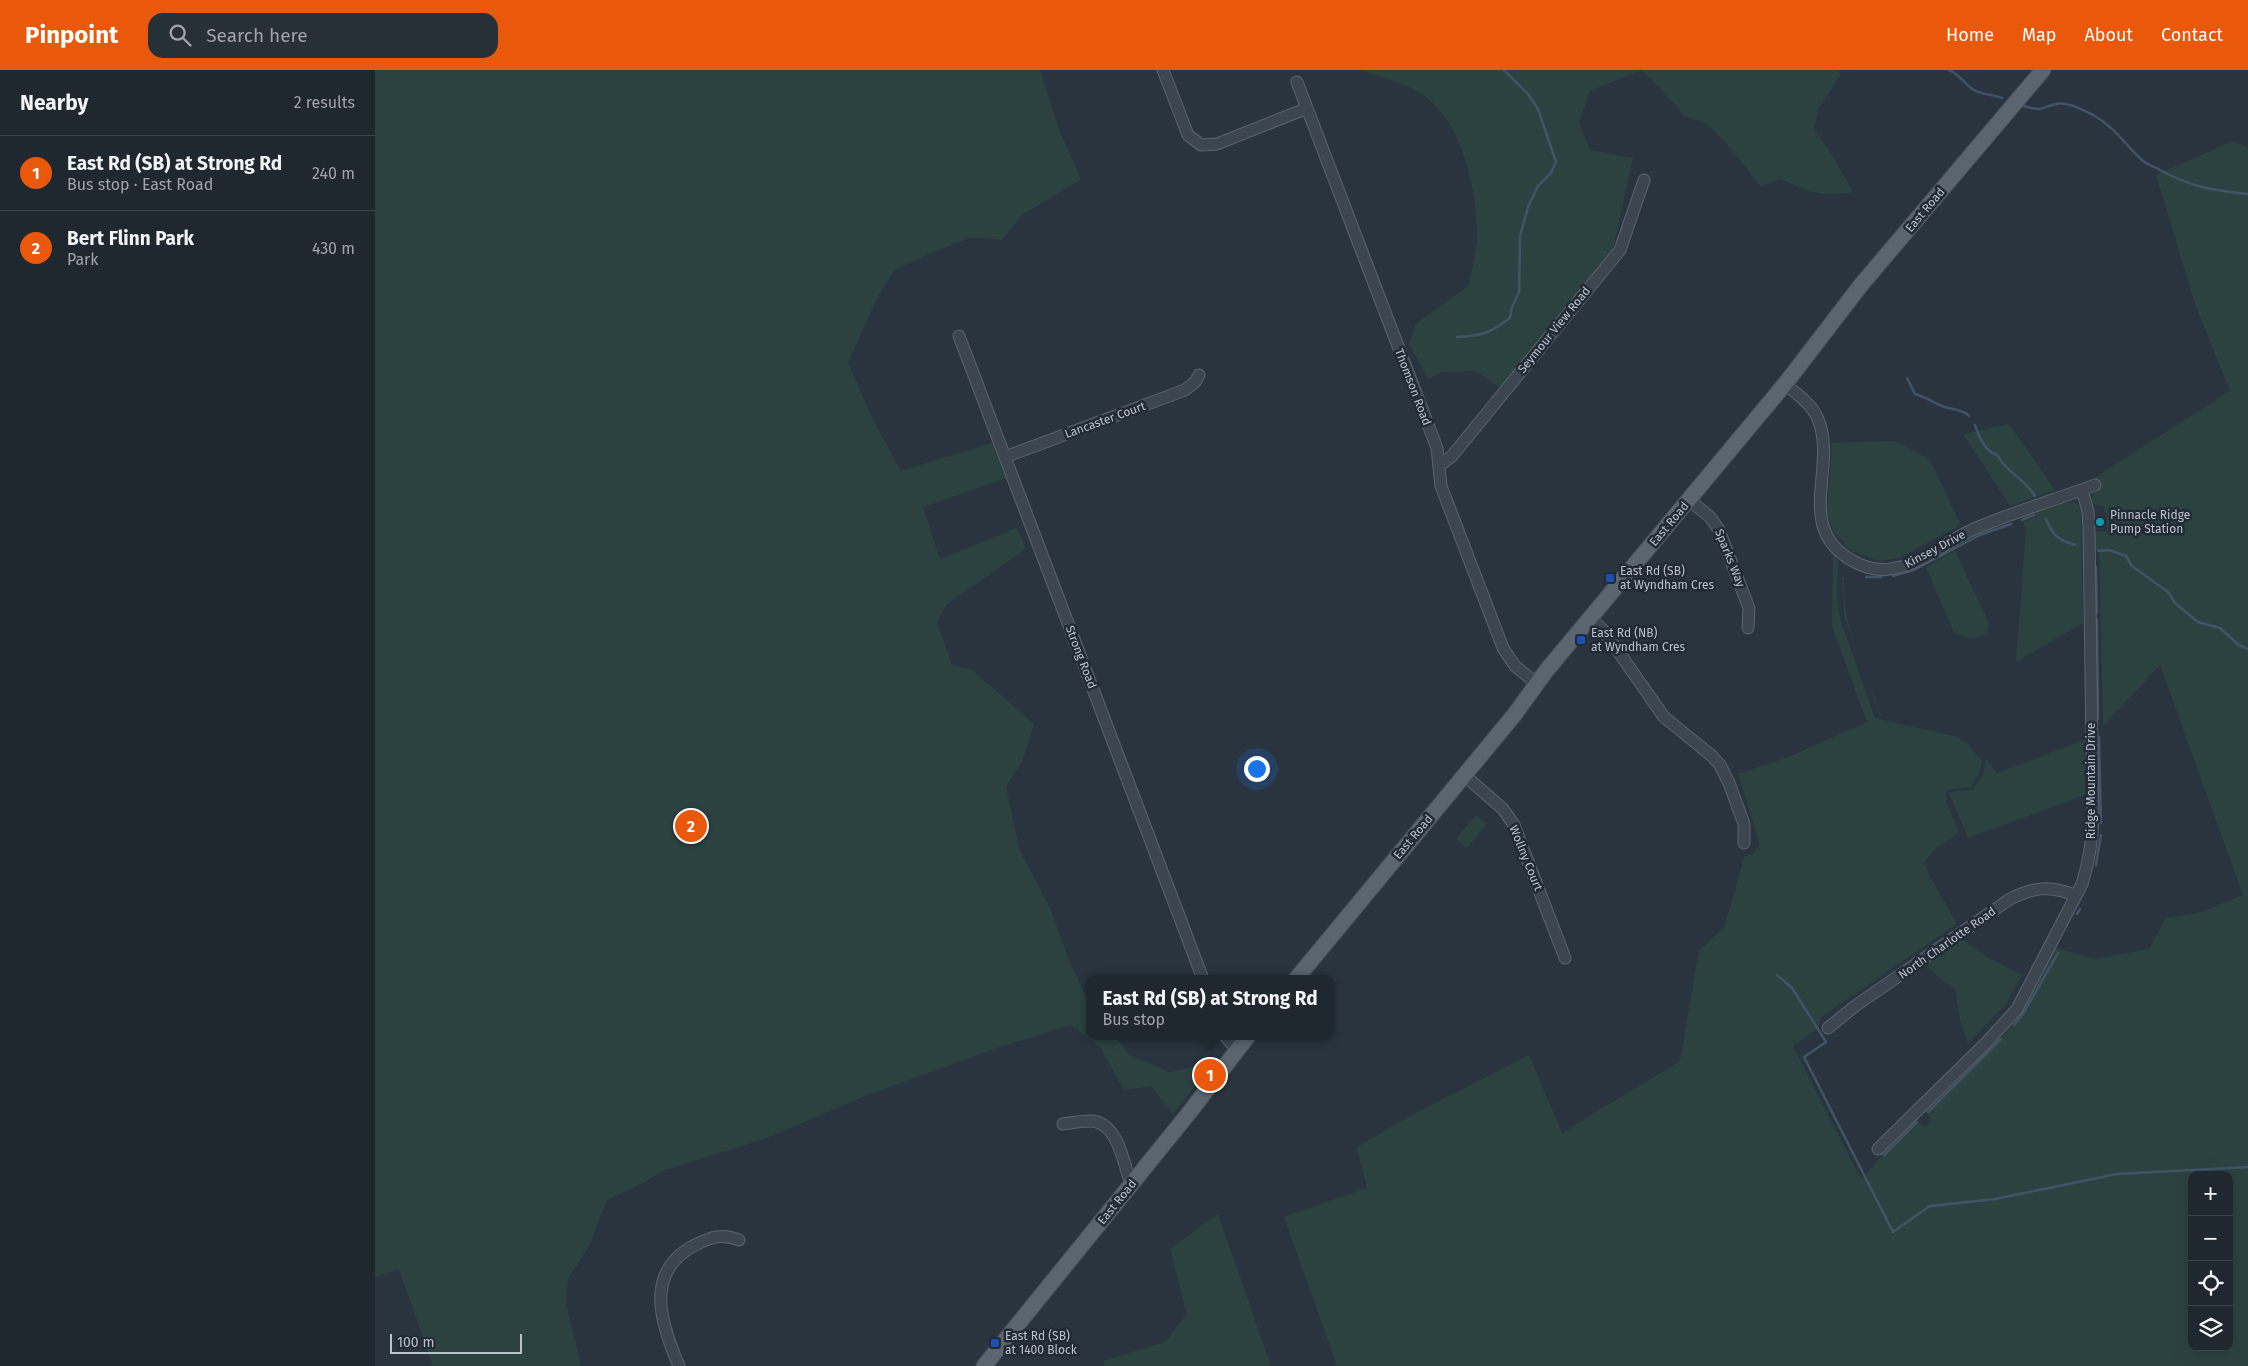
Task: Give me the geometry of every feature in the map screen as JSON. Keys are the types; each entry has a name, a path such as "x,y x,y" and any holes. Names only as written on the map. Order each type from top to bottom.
{"main road":[{"name":"East Road","path":"1298,975 1515,714 1536,683 1785,384 1861,285 2043,70"},
{"name":"East Road","path":"984,1366 1131,1185 1245,1040"}],"street":[{"path":"1163,70 1188,135 1201,146 1217,144 1305,109"},
{"name":"Thomson Road","path":"1297,82 1305,109 1437,448 1441,486 1503,648 1515,666 1536,683"},
{"name":"Seymour View Road","path":"1440,465 1452,456 1620,250 1643,180"},
{"name":"Strong Road","path":"959,336 1201,975"},
{"name":"Lancaster Court","path":"1005,457 1185,390 1195,382 1199,374"},
{"name":"Kinsey Drive","path":"1785,384 1809,405 1822,431 1823,448 1819,500 1825,530 1836,549 1862,566 1880,569 1907,565 1975,528 2095,486"},
{"name":"Ridge Mountain Drive","path":"1878,1149 1998,1031 2017,1009 2076,896 2089,860 2093,819 2088,511 2082,490"},
{"name":"Sparks Way","path":"1689,500 1710,517 1719,530 1749,608 1748,628"},
{"path":"1590,618 1603,631 1664,717 1712,756 1719,765 1729,783 1744,824 1744,843"},
{"name":"Wollny Court","path":"1464,775 1503,809 1514,826 1565,958"},
{"name":"North Charlotte Road","path":"1828,1028 1855,1006 2009,899 2038,888 2064,891 2076,896"},
{"path":"1228,1040 1237,1050"},
{"path":"1063,1124 1091,1121 1104,1125 1113,1133 1131,1185"},
{"path":"679,1366 661,1315 660,1292 666,1275 679,1256 700,1242 713,1237 724,1236 739,1240"}],"green space":[{"path":"375,70 1040,70 1060,132 1081,179 1024,214 1001,240 970,238 931,253 896,270 889,278 876,301 848,362 872,418 901,471 992,443 1006,478 923,507 940,559 1017,528 1026,549 947,604 937,622 952,665 971,669 1034,724 1022,762 1006,786 1019,849 1049,906 1070,962 1086,996 1086,1036 1071,1025 997,1048 865,1096 767,1138 665,1170 636,1187 607,1200 589,1246 568,1279 566,1305 581,1366 433,1366 399,1269 375,1277"},
{"path":"1361,70 1641,70 1590,91 1579,122 1590,150 1633,158 1613,248 1500,388 1476,371 1443,372 1428,379 1409,344 1416,324 1468,286 1477,243 1474,198 1464,156 1456,136 1446,118 1433,103 1411,88"},
{"path":"1642,70 1839,70 1840,76 1818,109 1814,129 1832,155 1853,192 1816,193 1781,179 1761,187 1725,142 1706,123 1684,116"},
{"path":"2233,141 2248,147 2248,1366 1337,1366 1284,1217 1367,1188 1357,1147 1406,1118 1529,1055 1562,1133 1680,1061 1699,950 1724,928 1743,857 1753,854 1759,846 1738,774 1791,756 1867,722 1832,626 1833,554 1838,560 1837,600 1841,621 1875,718 1958,737 1968,744 1982,761 1979,774 1971,787 1949,789 1946,792 1947,804 1959,832 1935,849 1924,862 1930,877 1957,924 1820,1018 1819,1028 1793,1046 1858,1173 1863,1179 1883,1154 1915,1121 1925,1127 1931,1122 1926,1111 1971,1070 2019,1016 2036,988 2056,948 2095,959 2149,949 2166,918 2202,912 2243,895 2160,665 2103,726 2099,550 2094,550 2093,532 2107,531 2104,506 2092,502 2093,495 2097,490 2094,478 2230,391 2194,301 2156,175"},
{"path":"2009,424 2055,490 2010,506 1963,434"},
{"path":"1895,441 1929,459 1960,523 1957,527 1899,558 1880,561 1851,551 1833,531 1827,511 1832,443"},
{"path":"2065,501 2066,503 2077,503 2081,509 2083,623 2016,662 2026,530 2023,522 2036,517 2034,512"},
{"path":"1955,551 1989,623 1987,634 1972,639 1954,633 1926,567"},
{"path":"1842,577 1844,577 1846,613 1855,646 1844,615"},
{"path":"1864,670 1875,699 1881,715 1880,715"},
{"path":"2084,740 2085,795 1968,838 1949,793 1972,790 1983,775 1986,759 1997,773"},
{"path":"1476,815 1487,824 1467,848 1456,839"},
{"path":"1962,939 1984,955 2022,975 2007,1003 1968,1043 1960,1020 1955,989 1938,977 1926,963"},
{"path":"1091,1040 1118,1040 1129,1055 1170,1072 1214,1062 1173,1114 1151,1086 1124,1090 1100,1047"},
{"path":"1218,1214 1271,1366 1105,1366 1103,1361 1165,1342 1187,1314 1170,1249"}],"waterway":[{"path":"1457,337 1485,333 1510,318 1512,307 1519,292 1520,236 1528,207 1538,186 1551,173 1556,162 1538,109 1528,94 1504,70"},
{"path":"1949,70 1974,90 2002,98"},
{"path":"2024,106 2038,109 2060,103 2075,106 2107,125 2149,165 2193,184 2248,194"},
{"path":"1907,378 1915,394 1942,406 1964,412 1969,416"},
{"path":"1975,425 1989,451 1997,455 2006,467 2035,496"},
{"path":"2022,520 2034,515"},
{"path":"2046,519 2056,536 2075,545"},
{"path":"1893,576 1914,570 1980,535 2011,524"},
{"path":"2098,551 2109,550 2126,556 2132,566 2168,592 2175,603 2198,622 2220,628 2239,645 2248,649"},
{"path":"2096,567 2097,613"},
{"path":"1866,577 1881,577"},
{"path":"2097,619 2098,719"},
{"path":"2099,737 2101,823"},
{"path":"2096,865 2101,835"},
{"path":"2077,914 2080,909"},
{"path":"2014,1025 2023,1014 2058,953"},
{"path":"1777,975 1792,988 1826,1042 1804,1057 1893,1232 1930,1206 1995,1199 2117,1174 2248,1167"},
{"path":"1928,1112 2001,1039"},
{"path":"1884,1155 1917,1122"}],"place":[{"name":"Pinnacle Ridge Pump Station","path":"2100,522"},
{"name":"East Rd (SB) at Wyndham Cres","path":"1610,578"},
{"name":"East Rd (NB) at Wyndham Cres","path":"1581,640"},
{"name":"Bert Flinn Park","path":"691,826"},
{"name":"East Rd (SB) at Strong Rd","path":"1210,1075"},
{"name":"East Rd (SB) at 1400 Block","path":"995,1343"}]}
